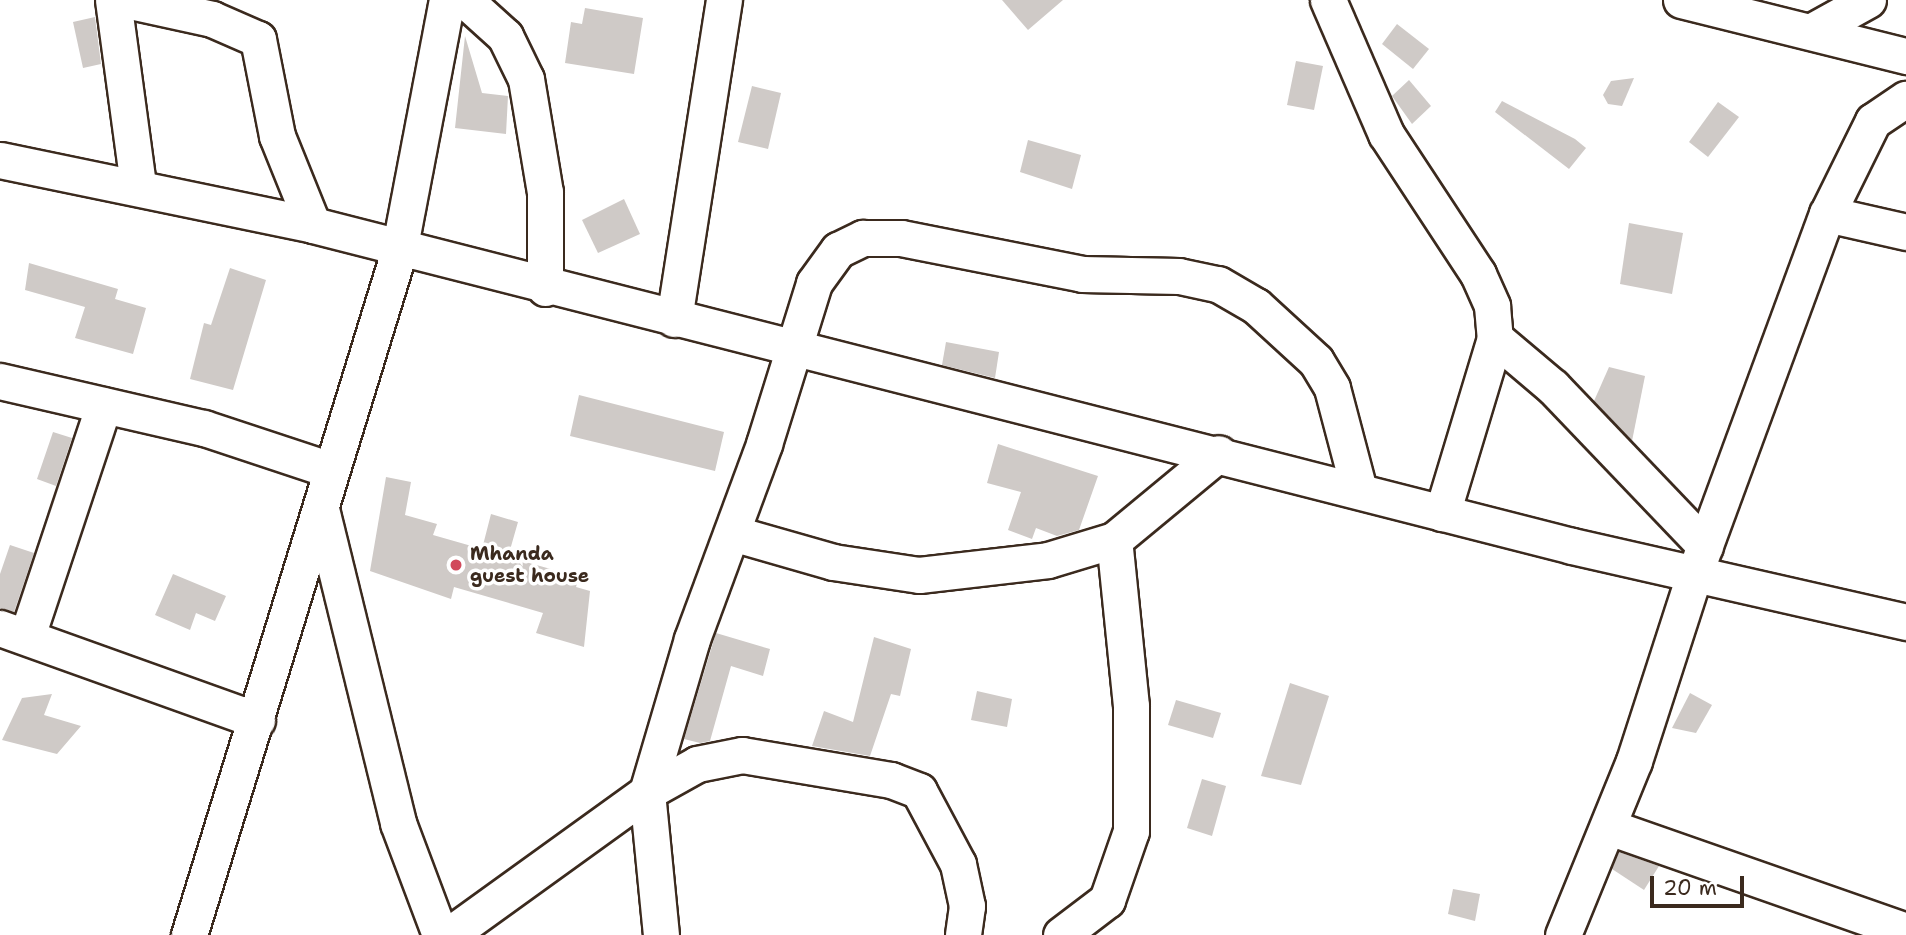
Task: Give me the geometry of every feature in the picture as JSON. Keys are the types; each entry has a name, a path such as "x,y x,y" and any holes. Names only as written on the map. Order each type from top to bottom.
{"street":[{"path":"113,0 138,184"},
{"path":"125,0 212,19 258,39 277,136 313,225"},
{"path":"189,935 322,513 331,470 400,251 447,0"},
{"path":"465,0 505,36 526,79 545,192 545,288"},
{"path":"674,319 724,0"},
{"path":"1328,0 1386,134 1478,274 1495,338 1442,513"},
{"path":"1681,0 1906,56"},
{"path":"1812,31 1868,0"},
{"path":"1563,935 1609,827 1700,560 1827,214 1873,121 1906,99"},
{"path":"0,160 138,184 313,225 400,251 674,319 794,352 1219,453 1442,513 1700,560 1906,622"},
{"path":"1827,214 1906,232"},
{"path":"661,935 647,792 794,352 814,283 838,250 863,238 901,238 1082,274 1179,276 1218,285 1256,306 1316,361 1332,387 1359,490"},
{"path":"1495,338 1561,395 1700,560"},
{"path":"0,381 204,428 331,470"},
{"path":"104,405 13,632 257,720"},
{"path":"732,533 834,562 919,575 1048,560 1114,540 1219,453"},
{"path":"322,513 398,822 440,935"},
{"path":"1061,935 1107,900 1130,831 1131,706 1114,540"},
{"path":"449,935 647,792 697,764 741,755 891,780 919,791 958,864 967,906 963,935"},
{"path":"1609,827 1906,931"}],"building":[{"path":"1002,0 1063,0 1028,30"},
{"path":"585,8 643,18 634,74 565,63 571,22 582,24"},
{"path":"95,17 101,64 83,68 73,22"},
{"path":"1397,24 1429,49 1413,69 1382,44"},
{"path":"465,36 482,93 508,96 506,134 455,128"},
{"path":"1296,61 1323,66 1314,110 1287,105"},
{"path":"1634,78 1622,106 1608,104 1603,95 1611,81"},
{"path":"1409,80 1431,106 1412,124 1392,96"},
{"path":"752,86 781,93 768,149 738,142"},
{"path":"1502,101 1575,139 1586,148 1569,169 1495,112"},
{"path":"1718,102 1739,117 1708,157 1689,142"},
{"path":"1028,140 1081,155 1072,189 1020,172"},
{"path":"624,199 640,234 598,253 582,220"},
{"path":"1629,223 1683,233 1672,294 1620,284"},
{"path":"29,263 118,289 115,299 146,308 133,354 75,338 85,307 25,290"},
{"path":"230,268 266,280 233,390 190,379 204,323 211,325"},
{"path":"946,342 999,352 995,378 942,365"},
{"path":"1609,367 1645,376 1632,441 1594,401"},
{"path":"579,395 724,432 715,471 570,436"},
{"path":"53,432 72,438 56,486 37,479"},
{"path":"998,444 1098,476 1079,530 1057,536 1036,528 1032,539 1008,530 1021,492 987,483"},
{"path":"386,477 411,482 405,515 437,524 433,535 482,549 491,514 518,522 508,557 579,577 576,587 590,591 584,647 536,633 543,613 454,587 451,599 370,571"},
{"path":"10,545 34,553 14,612 0,608 0,574"},
{"path":"173,574 226,596 215,621 196,613 190,630 155,615"},
{"path":"716,633 770,649 763,676 731,666 710,741 700,743 684,739"},
{"path":"874,637 911,649 900,696 891,694 870,756 812,746 824,711 853,722"},
{"path":"1290,683 1329,696 1301,785 1261,776"},
{"path":"977,691 1012,699 1007,727 971,720"},
{"path":"1690,693 1712,705 1696,733 1672,728"},
{"path":"52,694 44,715 81,726 57,754 2,740 22,698"},
{"path":"1176,700 1221,713 1213,738 1168,725"},
{"path":"1202,779 1226,786 1212,836 1187,828"},
{"path":"1619,852 1659,866 1644,890 1612,869"},
{"path":"1453,889 1480,894 1475,921 1448,914"}],"place":[{"name":"Mhanda guest house","path":"456,565"}]}
